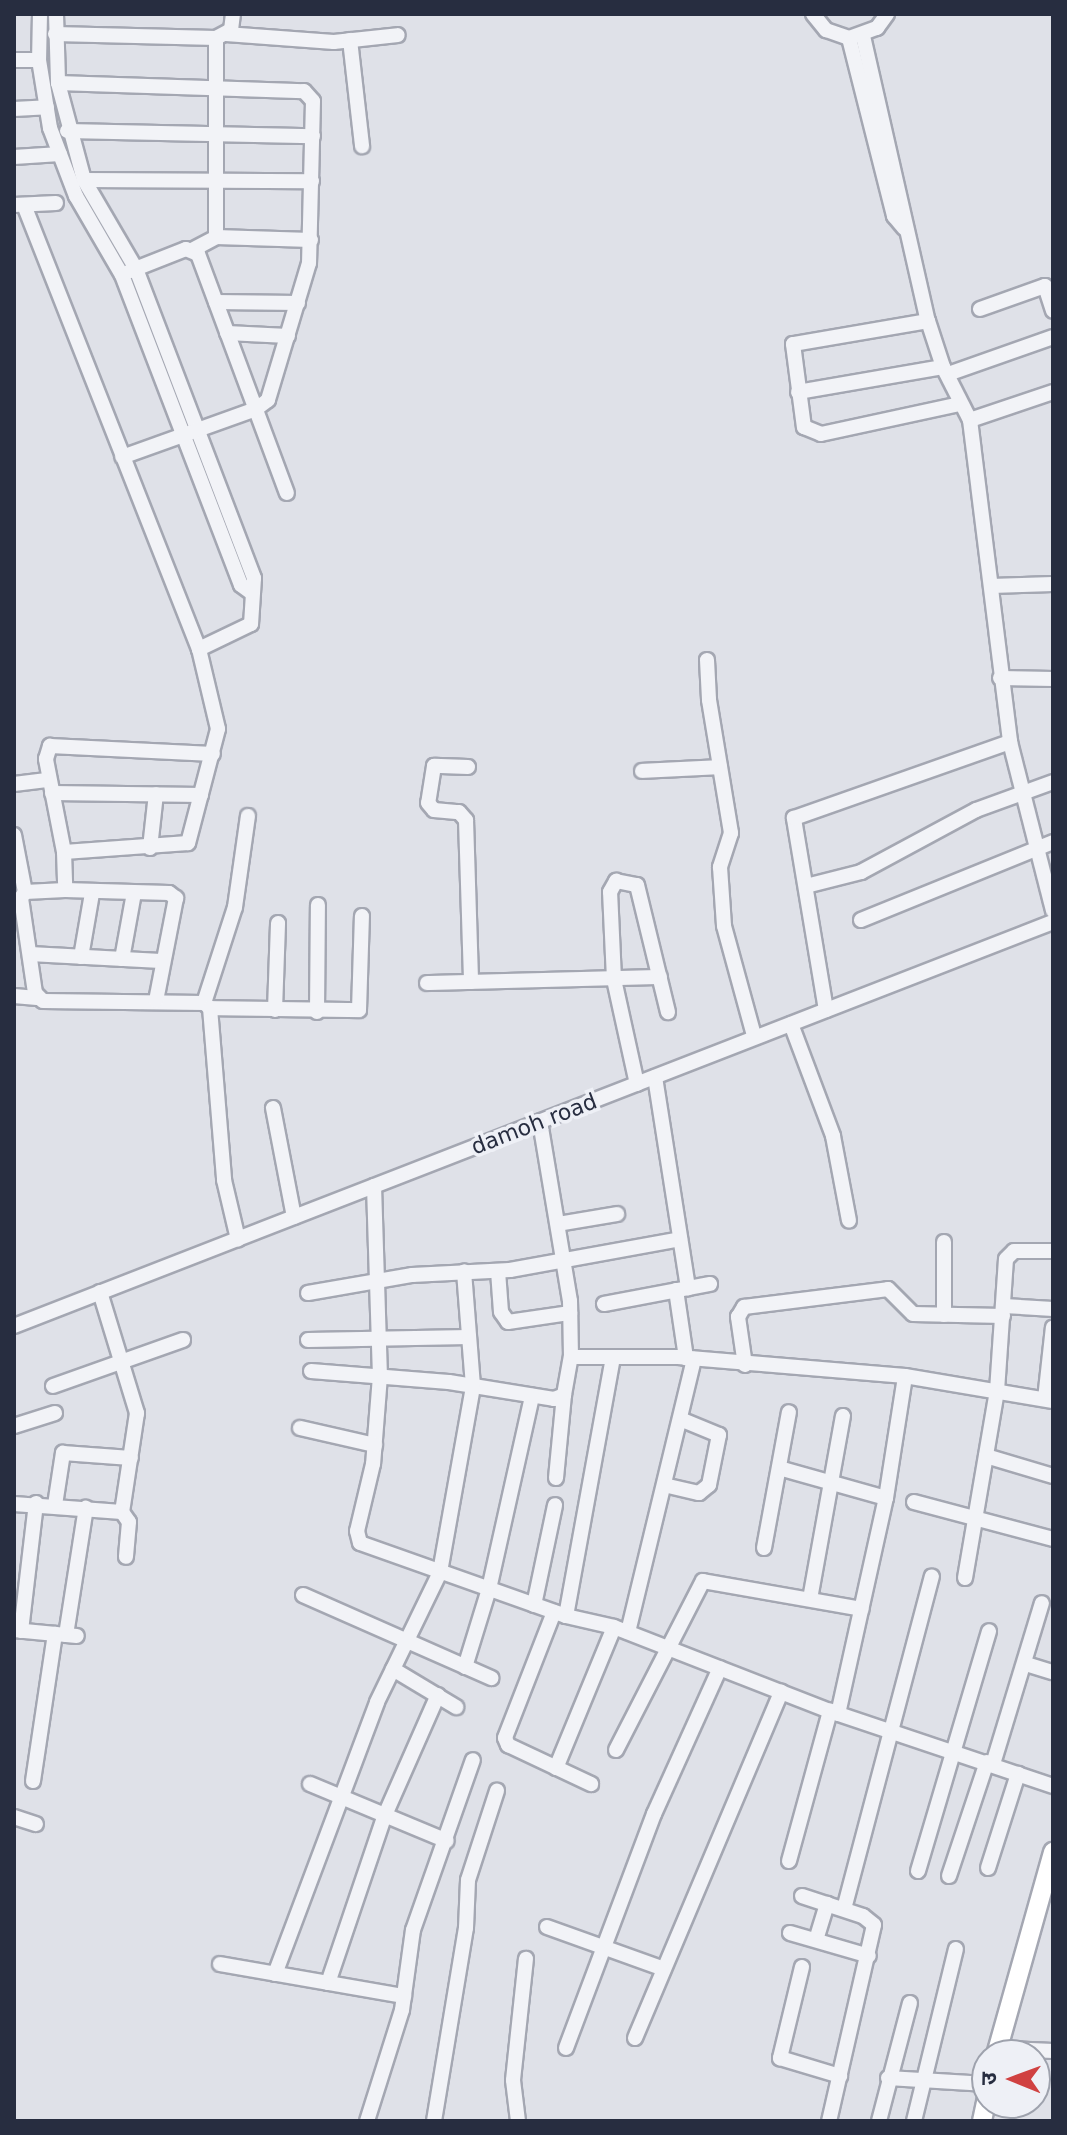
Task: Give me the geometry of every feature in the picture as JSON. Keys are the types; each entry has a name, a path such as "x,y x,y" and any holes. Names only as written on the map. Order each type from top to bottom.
{"main road":[{"path":"1006,2039 1053,1852"},
{"path":"1007,2039 1053,1889"}],"street":[{"path":"40,14 39,60 47,107 60,154 76,196 129,272"},
{"path":"56,14 58,83 67,131 84,180 129,272 192,433 241,585 252,593 251,624 199,649"},
{"path":"216,237 216,89 221,36 233,14"},
{"path":"813,14 826,30 856,37 887,14"},
{"path":"55,34 221,36 258,40 350,40 398,35"},
{"path":"856,37 894,216 904,228 928,321 945,371 970,420 1010,742 1034,850 1053,911"},
{"path":"350,40 362,146"},
{"path":"14,60 39,60"},
{"path":"58,83 309,94 313,136 311,240 298,303 268,400 256,409 122,457"},
{"path":"14,109 47,107"},
{"path":"67,131 313,136"},
{"path":"14,157 60,154"},
{"path":"84,180 312,181"},
{"path":"56,203 19,205 199,649 214,697 218,729 188,843 64,852"},
{"path":"129,272 192,250 216,237 311,240"},
{"path":"192,250 216,302 287,493"},
{"path":"980,309 1045,286 1053,311"},
{"path":"216,302 298,303"},
{"path":"928,321 799,340 791,351 804,427 814,435 960,404"},
{"path":"227,333 288,336"},
{"path":"798,392 945,371 1053,337"},
{"path":"970,420 1053,392"},
{"path":"991,586 1053,584"},
{"path":"707,660 731,833 720,867 724,926 754,1036"},
{"path":"1000,678 1053,679"},
{"path":"826,1010 806,886 792,825 799,814 1010,742"},
{"path":"65,890 64,852 47,752 55,744 213,754"},
{"path":"468,767 434,766 428,803 434,810 459,812 466,820 471,982"},
{"path":"642,771 720,767"},
{"path":"806,886 861,872 976,810 1053,782"},
{"path":"14,784 201,795"},
{"path":"150,848 156,794"},
{"path":"238,1239 224,1180 207,1006 235,907 248,816"},
{"path":"14,835 20,896 37,998"},
{"path":"861,920 1053,842"},
{"path":"637,1084 614,979 610,892 616,881 627,880 640,892 668,1012"},
{"path":"20,896 65,890 169,893 176,898 161,961 156,1001"},
{"path":"81,957 92,893"},
{"path":"122,959 134,893"},
{"path":"317,1012 318,905"},
{"path":"14,996 352,1013 361,1004 362,916"},
{"name":"damoh road","path":"14,1326 754,1036 794,1030 826,1010 1053,922"},
{"path":"275,1010 278,923"},
{"path":"30,954 161,961"},
{"path":"427,983 660,977"},
{"path":"794,1030 833,1136 849,1221"},
{"path":"628,1632 680,1419 690,1359 680,1239 655,1077"},
{"path":"273,1108 294,1217"},
{"path":"540,1121 570,1313 571,1357 556,1478"},
{"path":"374,1186 380,1376 375,1445 357,1539 560,1614 628,1632 834,1712 954,1750 1053,1786"},
{"path":"558,1224 617,1214"},
{"path":"308,1293 377,1281 564,1262 680,1239"},
{"path":"944,1242 944,1315"},
{"path":"965,1578 997,1391 1008,1256 1014,1251 1053,1251"},
{"path":"275,1974 339,1796 393,1669 440,1572 473,1386 464,1271"},
{"path":"498,1271 501,1312 508,1322 570,1313"},
{"path":"604,1304 710,1284"},
{"path":"745,1365 738,1317 744,1307 888,1289 905,1312 944,1315 1053,1309"},
{"path":"100,1292 137,1413 122,1512 129,1522 126,1557"},
{"path":"571,1357 690,1359 905,1376 1049,1400 1053,1327"},
{"path":"308,1340 469,1337"},
{"path":"53,1386 183,1340"},
{"path":"591,1784 508,1745 505,1738 560,1614 613,1357"},
{"path":"311,1371 473,1386 532,1396 564,1395"},
{"path":"789,1861 862,1609 886,1498 905,1376"},
{"path":"465,1667 489,1589 532,1396"},
{"path":"764,1548 789,1412"},
{"path":"14,1426 55,1413"},
{"path":"810,1599 843,1416"},
{"path":"664,1485 699,1493 709,1485 719,1435 680,1419"},
{"path":"300,1428 375,1445"},
{"path":"55,1505 63,1453 131,1458"},
{"path":"986,1456 1053,1476"},
{"path":"779,1468 886,1498"},
{"path":"914,1502 1053,1539"},
{"path":"14,1504 36,1503 122,1512"},
{"path":"36,1503 18,1630 66,1635"},
{"path":"534,1605 555,1505"},
{"path":"33,1781 66,1635 86,1508"},
{"path":"844,1909 932,1576"},
{"path":"616,1750 703,1581 862,1609"},
{"path":"303,1595 491,1678"},
{"path":"949,1876 1026,1664 1042,1603"},
{"path":"556,1768 614,1627"},
{"path":"918,1871 989,1631"},
{"path":"1026,1664 1053,1672"},
{"path":"566,2048 601,1946 720,1668"},
{"path":"393,1669 456,1707"},
{"path":"635,2038 781,1692"},
{"path":"328,1983 385,1815 438,1695"},
{"path":"367,2121 404,1996 407,1951 473,1760"},
{"path":"988,1868 1018,1774"},
{"path":"310,1784 447,1841"},
{"path":"434,2121 466,1928 468,1880 497,1791"},
{"path":"14,1817 36,1824"},
{"path":"802,1896 844,1909 874,1925 829,2121"},
{"path":"816,1940 827,1904"},
{"path":"547,1927 664,1969"},
{"path":"790,1933 869,1956"},
{"path":"914,2121 921,2080 956,1949"},
{"path":"518,2121 513,2080 526,1959"},
{"path":"220,1964 404,1996"},
{"path":"802,1967 780,2058 840,2076"},
{"path":"879,2121 910,2003"},
{"path":"888,2078 971,2083"}]}
